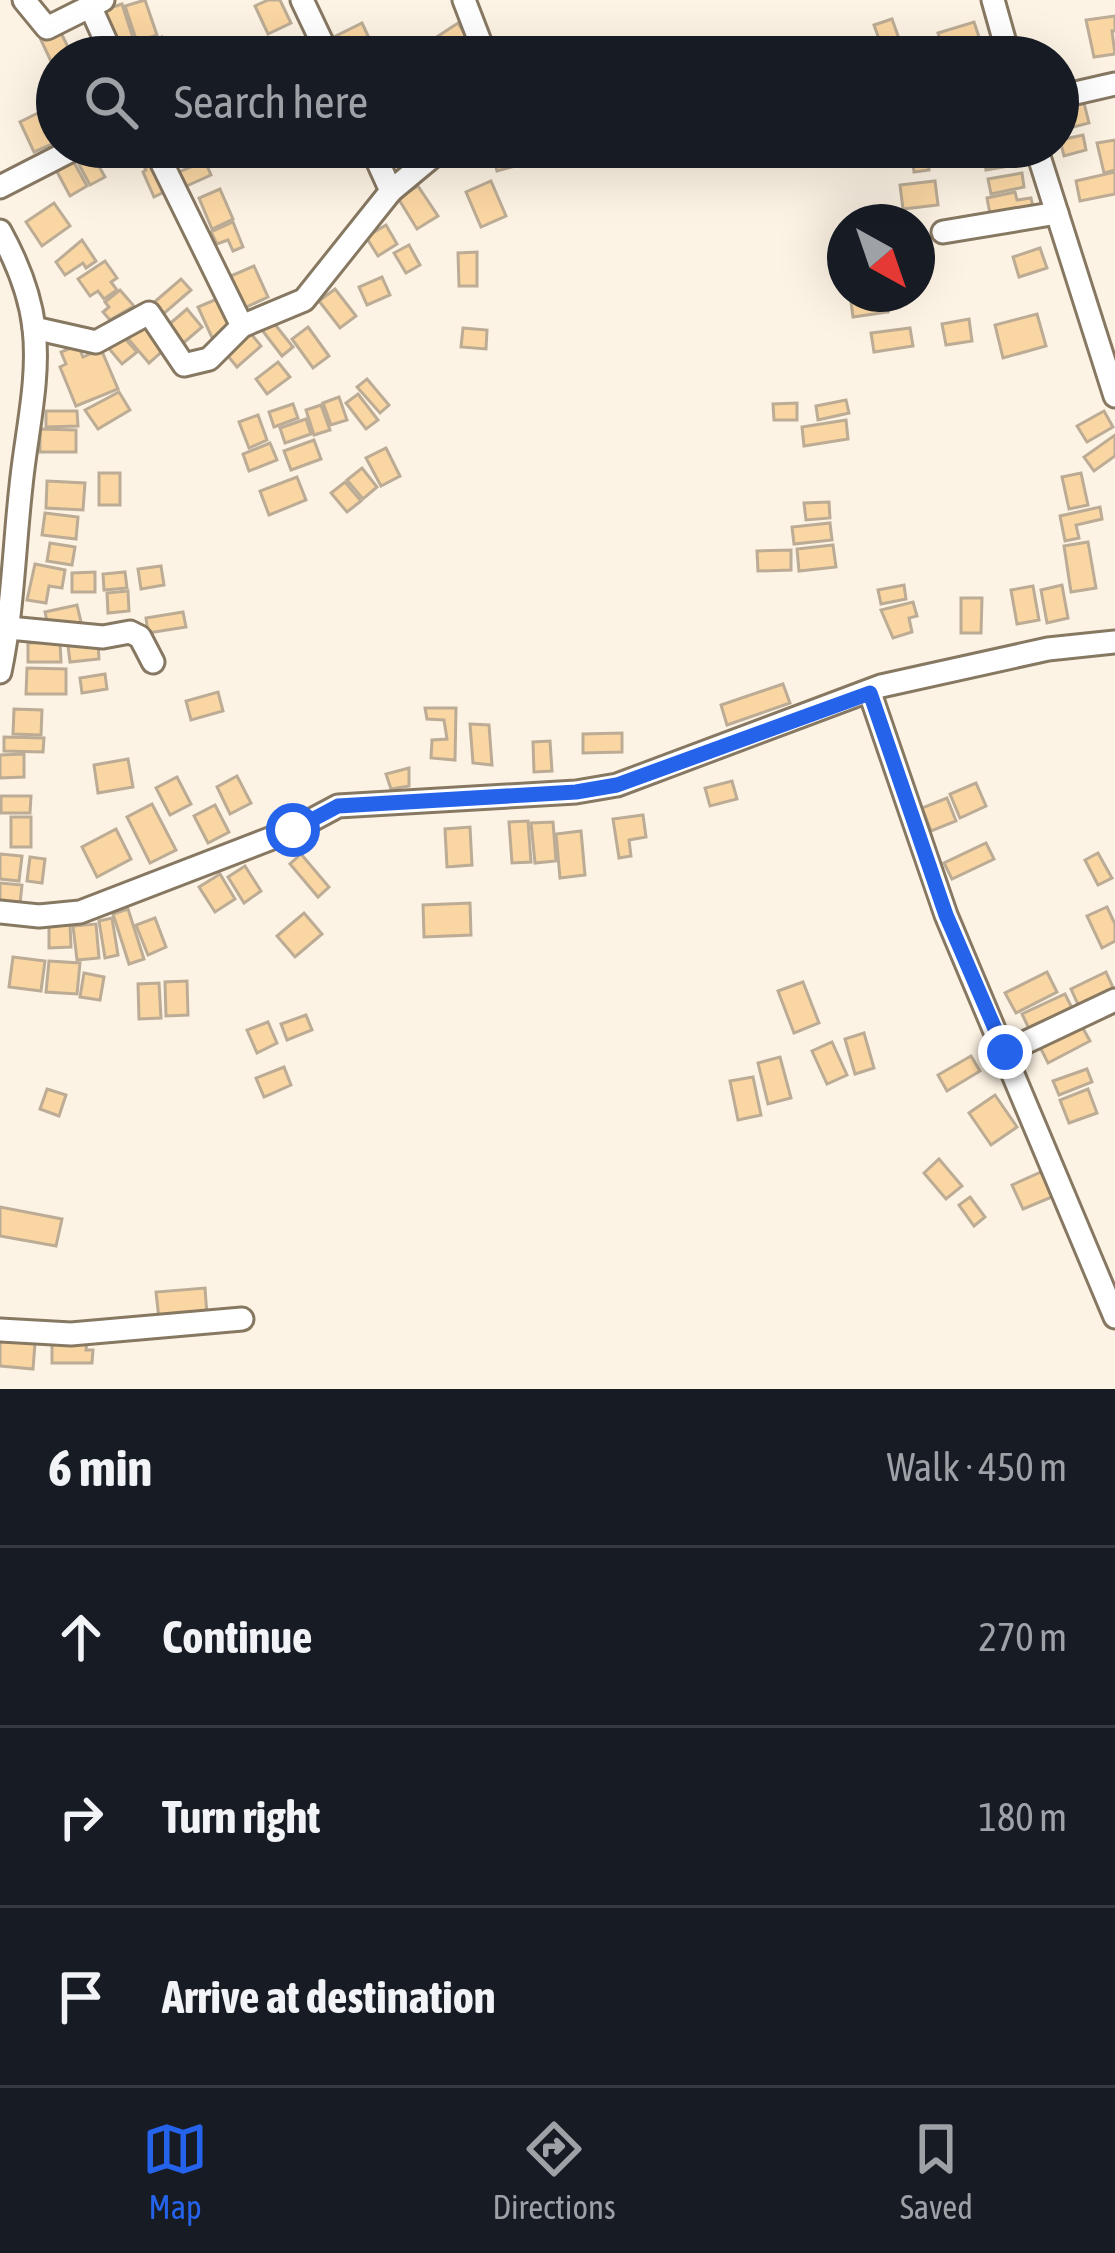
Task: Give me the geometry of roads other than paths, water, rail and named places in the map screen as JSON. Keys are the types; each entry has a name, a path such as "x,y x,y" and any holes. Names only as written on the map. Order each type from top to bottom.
{"street":[{"path":"24,0 47,28 97,3 107,36"},
{"path":"302,0 318,36"},
{"path":"464,0 478,36"},
{"path":"993,0 1004,36"},
{"path":"1079,92 1115,84"},
{"path":"0,188 38,168"},
{"path":"164,168 242,326"},
{"path":"380,168 391,191"},
{"path":"34,328 95,342 149,313 184,365 209,359 242,326 304,300 391,191 419,168"},
{"path":"1043,168 1113,388"},
{"path":"943,232 1057,213"},
{"path":"0,231 17,267 34,328 33,408 0,672"},
{"path":"9,628 103,637 130,632 140,637 153,662"},
{"path":"0,912 39,916 80,912 293,830 338,806 576,792 617,785 881,686 1028,653 1115,642"},
{"path":"870,693 946,915 1115,1317"},
{"path":"1005,1052 1115,1000"},
{"path":"0,1330 71,1334 242,1319"}]}
